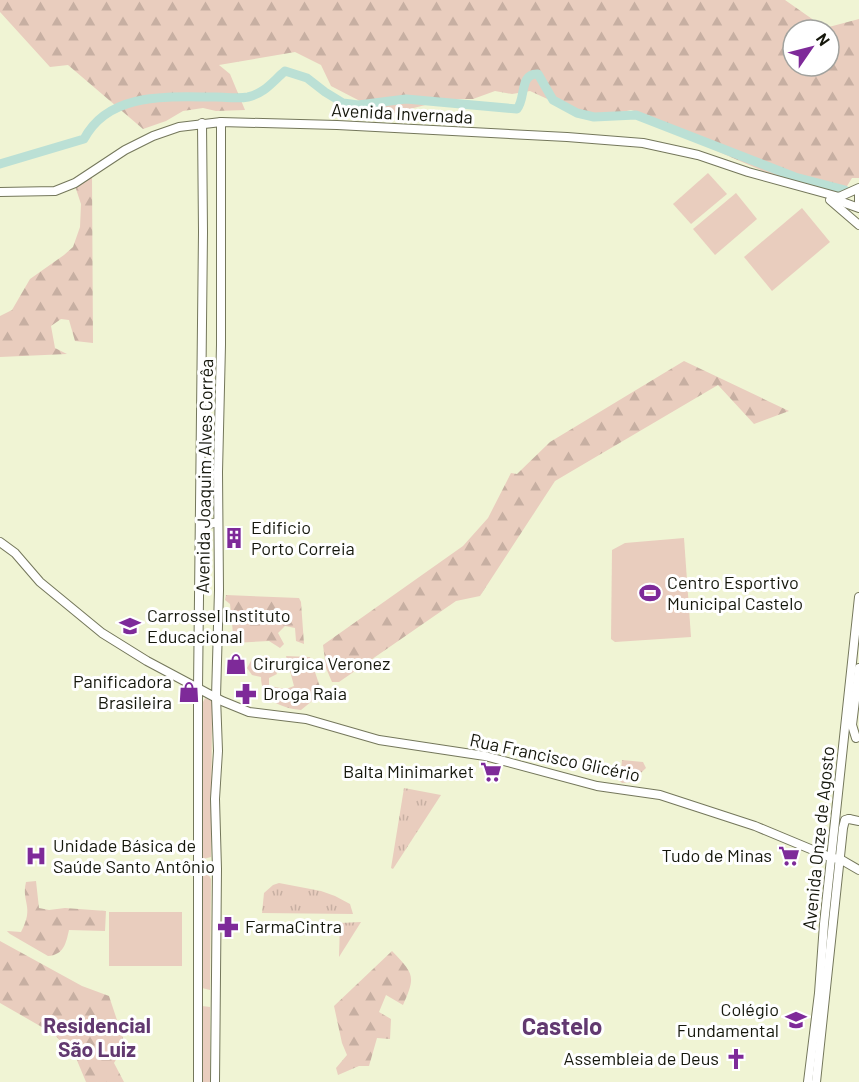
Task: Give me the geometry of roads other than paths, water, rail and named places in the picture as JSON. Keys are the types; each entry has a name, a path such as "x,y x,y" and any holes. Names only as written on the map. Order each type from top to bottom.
{"main road":[{"name":"Avenida Invernada","path":"0,192 55,191 66,187 141,142 179,127 221,122 337,125 643,143 698,155 839,197 859,190"},
{"name":"Avenida Joaquim Alves Corrêa","path":"215,1082 218,472 222,345 221,122"},
{"name":"Avenida Joaquim Alves Corrêa","path":"198,1082 202,123"},
{"path":"859,190 859,202"},
{"name":"Avenida Invernada","path":"813,191 859,208"},
{"path":"826,197 859,225"},
{"path":"202,468 207,464 213,464 218,472"},
{"path":"201,526 218,522"},
{"name":"Rua Francisco Glicério","path":"0,542 15,553 40,582 102,633 198,689 249,712 306,719 379,740 484,756 597,786 660,795 755,826 836,858 859,870"},
{"name":"Avenida Onze de Agosto","path":"816,1082 836,858 837,805 859,597"},
{"name":"Avenida Onze de Agosto","path":"857,739 852,725 859,668"},
{"name":"Rua Francisco Glicério","path":"216,712 236,707"},
{"path":"845,735 857,739"},
{"path":"837,805 849,819 859,821"},
{"name":"Avenida Onze de Agosto","path":"808,1082 819,993 824,924 844,823 849,819"}],"waterway":[{"path":"0,164 84,139 95,123 109,112 124,105 160,98 248,97 264,90 285,71 307,78 343,103 358,105 406,99 517,109 525,82 532,75 538,74 553,100 577,113 594,117 636,115 795,177 845,190"}],"place":[{"name":"Edificio Porto Correia","path":"234,538"},
{"name":"Centro Esportivo Municipal Castelo","path":"650,593"},
{"name":"Carrossel Instituto Educacional","path":"130,626"},
{"name":"Cirurgica Veronez","path":"236,664"},
{"name":"Panificadora Brasileira","path":"189,692"},
{"name":"Droga Raia","path":"246,694"},
{"name":"Balta Minimarket","path":"491,772"},
{"name":"Unidade Básica de Saúde Santo Antônio","path":"36,856"},
{"name":"Tudo de Minas","path":"789,856"},
{"name":"FarmaCintra","path":"228,927"},
{"name":"Colégio Fundamental","path":"796,1020"},
{"name":"Assembleia de Deus","path":"736,1059"}],"district":[{"name":"Castelo","path":"562,1027"},
{"name":"Residencial São Luiz","path":"97,1038"}]}
